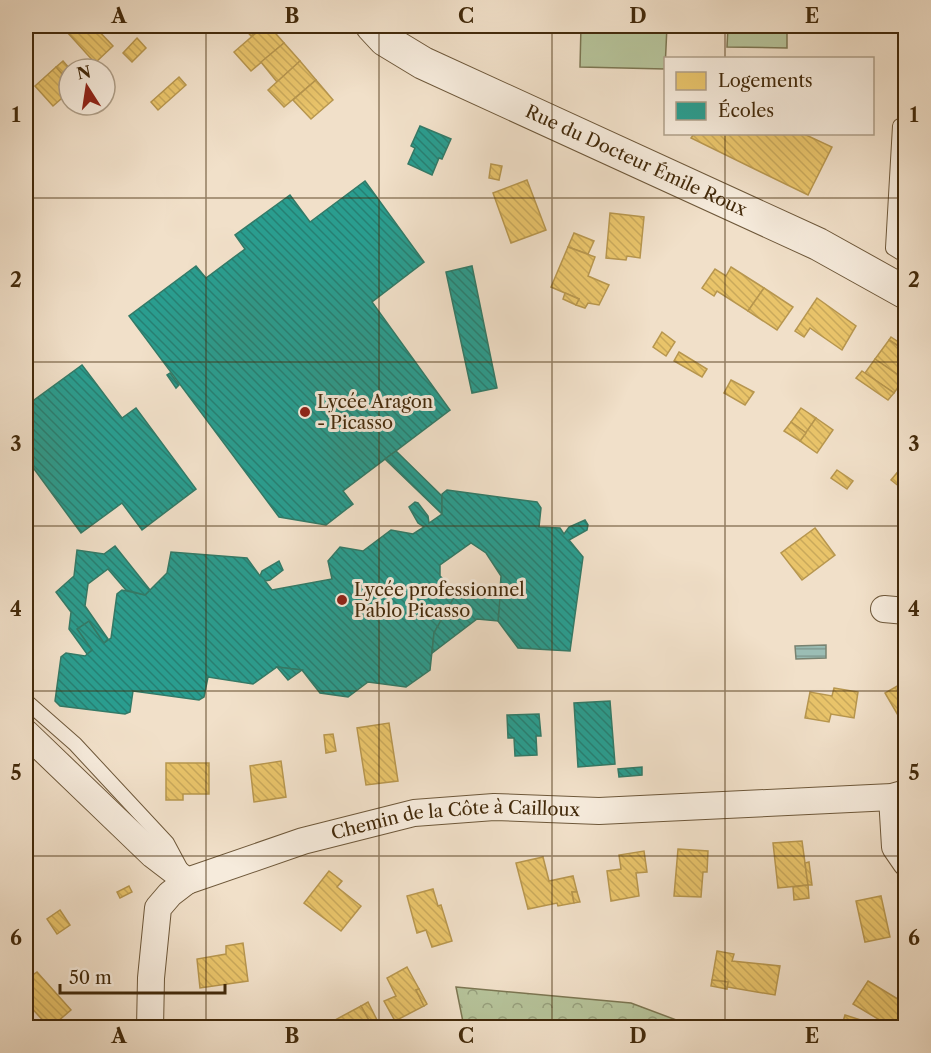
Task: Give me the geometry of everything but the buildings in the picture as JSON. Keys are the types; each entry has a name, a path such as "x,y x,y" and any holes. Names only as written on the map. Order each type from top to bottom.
{"street":[{"name":"Rue du Docteur Émile Roux","path":"372,26 386,40 423,63 818,244 906,293"},
{"path":"26,733 153,855 187,881"},
{"name":"Chemin de la Côte à Cailloux","path":"150,1028 151,978 159,908 170,894 187,881 303,842 414,813 494,807 599,811 899,795 895,847 906,863"}],"lane":[{"path":"900,126 892,248 906,256"},
{"path":"26,701 75,744 167,843 187,881"}],"green space":[{"path":"581,26 667,26 664,69 580,67"},
{"path":"728,26 787,26 787,48 727,47"},
{"path":"456,987 631,1003 695,1027 464,1027"}],"water":[{"path":"826,645 826,658 796,659 795,646"}],"place":[{"name":"Lycée Aragon - Picasso","path":"305,412"},
{"name":"Lycée professionnel Pablo Picasso","path":"342,600"}]}
